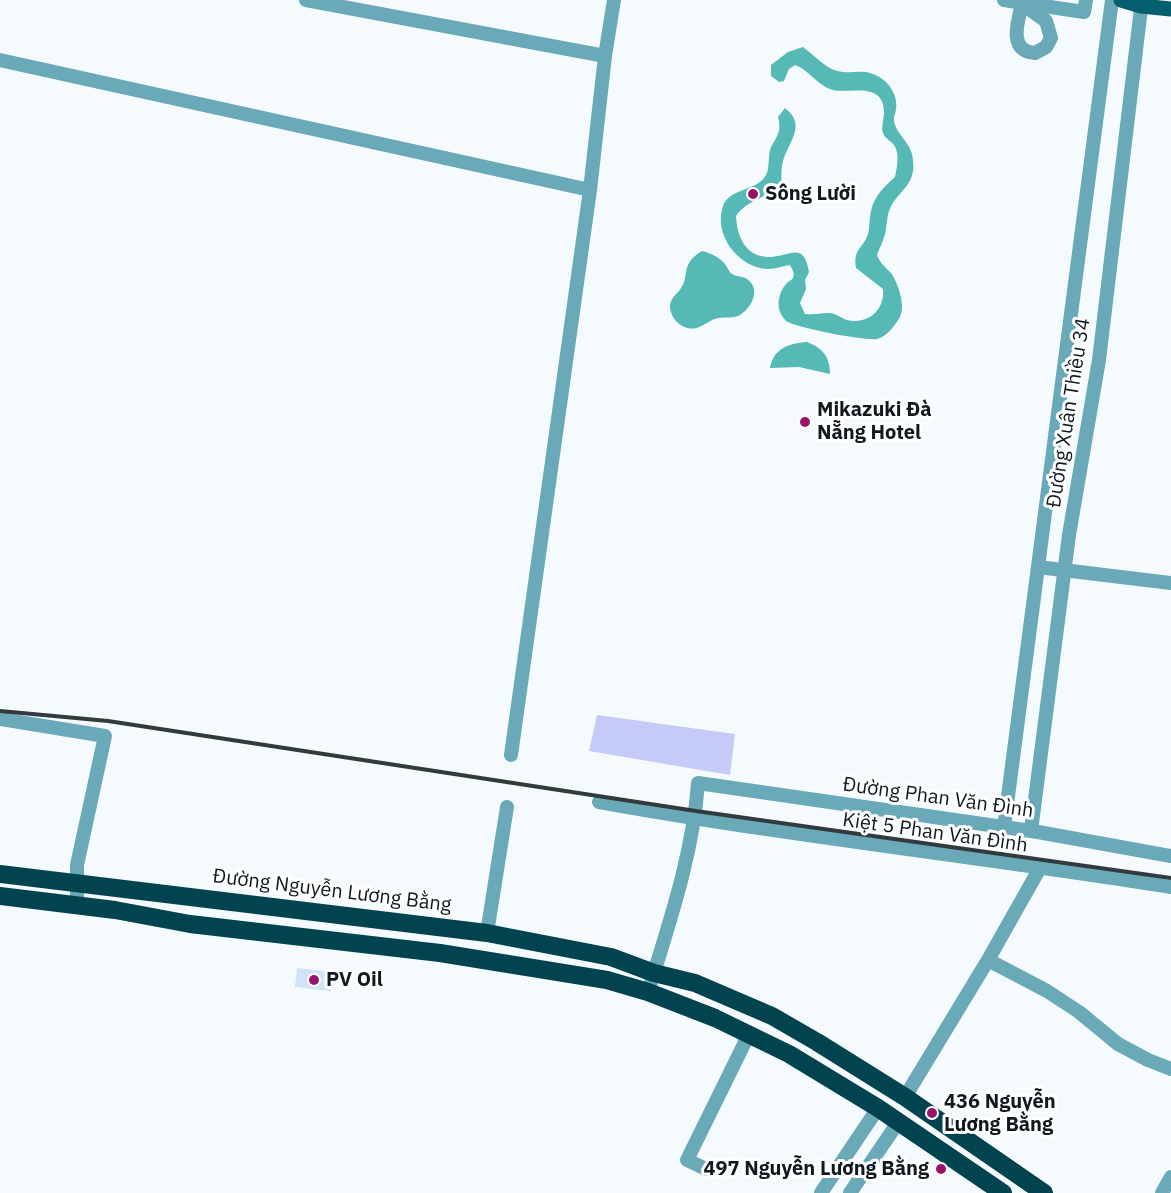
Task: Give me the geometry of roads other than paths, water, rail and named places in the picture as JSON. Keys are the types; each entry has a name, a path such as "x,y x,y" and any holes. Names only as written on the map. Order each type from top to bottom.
{"highway":[{"name":"Đường Nguyễn Lương Bằng","path":"0,874 487,933 611,957 654,973 695,983 772,1016 905,1097 1044,1193"},
{"path":"3,897 115,910 190,924 440,953 607,980 648,992 715,1018 789,1054 899,1121 1003,1193"}],"main road":[{"path":"1121,0 1171,9"}],"street":[{"path":"306,0 605,56"},
{"path":"512,754 614,0"},
{"path":"996,0 1028,5"},
{"path":"1004,0 1084,12 1086,0"},
{"name":"Đường Xuân Thiều 34","path":"1004,827 1112,0"},
{"name":"Đường Xuân Thiều 34","path":"1031,831 1065,570 1099,360 1142,3"},
{"path":"0,60 590,190"},
{"path":"1038,567 1171,583"},
{"path":"0,719 105,736 77,865 77,906"},
{"name":"Đường Phan Văn Đình","path":"694,819 698,783 1031,831 1171,856"},
{"name":"Kiệt 5 Phan Văn Đình","path":"599,802 694,819 1041,866 1171,887"},
{"path":"487,933 507,807"},
{"path":"648,992 676,900 694,819"},
{"path":"905,1097 988,960 1041,866"},
{"path":"988,960 1047,991 1118,1044 1171,1069"},
{"path":"706,1169 687,1160 749,1034"},
{"path":"821,1193 878,1108"},
{"path":"850,1193 899,1121"},
{"path":"1162,1193 1171,1177"}],"railway":[{"path":"0,711 108,721 696,811 1171,878"}],"place":[{"name":"Sông Lười","path":"753,194"},
{"name":"Mikazuki Đà Nẵng Hotel","path":"805,422"},
{"name":"PV Oil","path":"314,980"},
{"name":"436 Nguyễn Lương Bằng","path":"932,1113"},
{"name":"497 Nguyễn Lương Bằng","path":"941,1169"}]}
